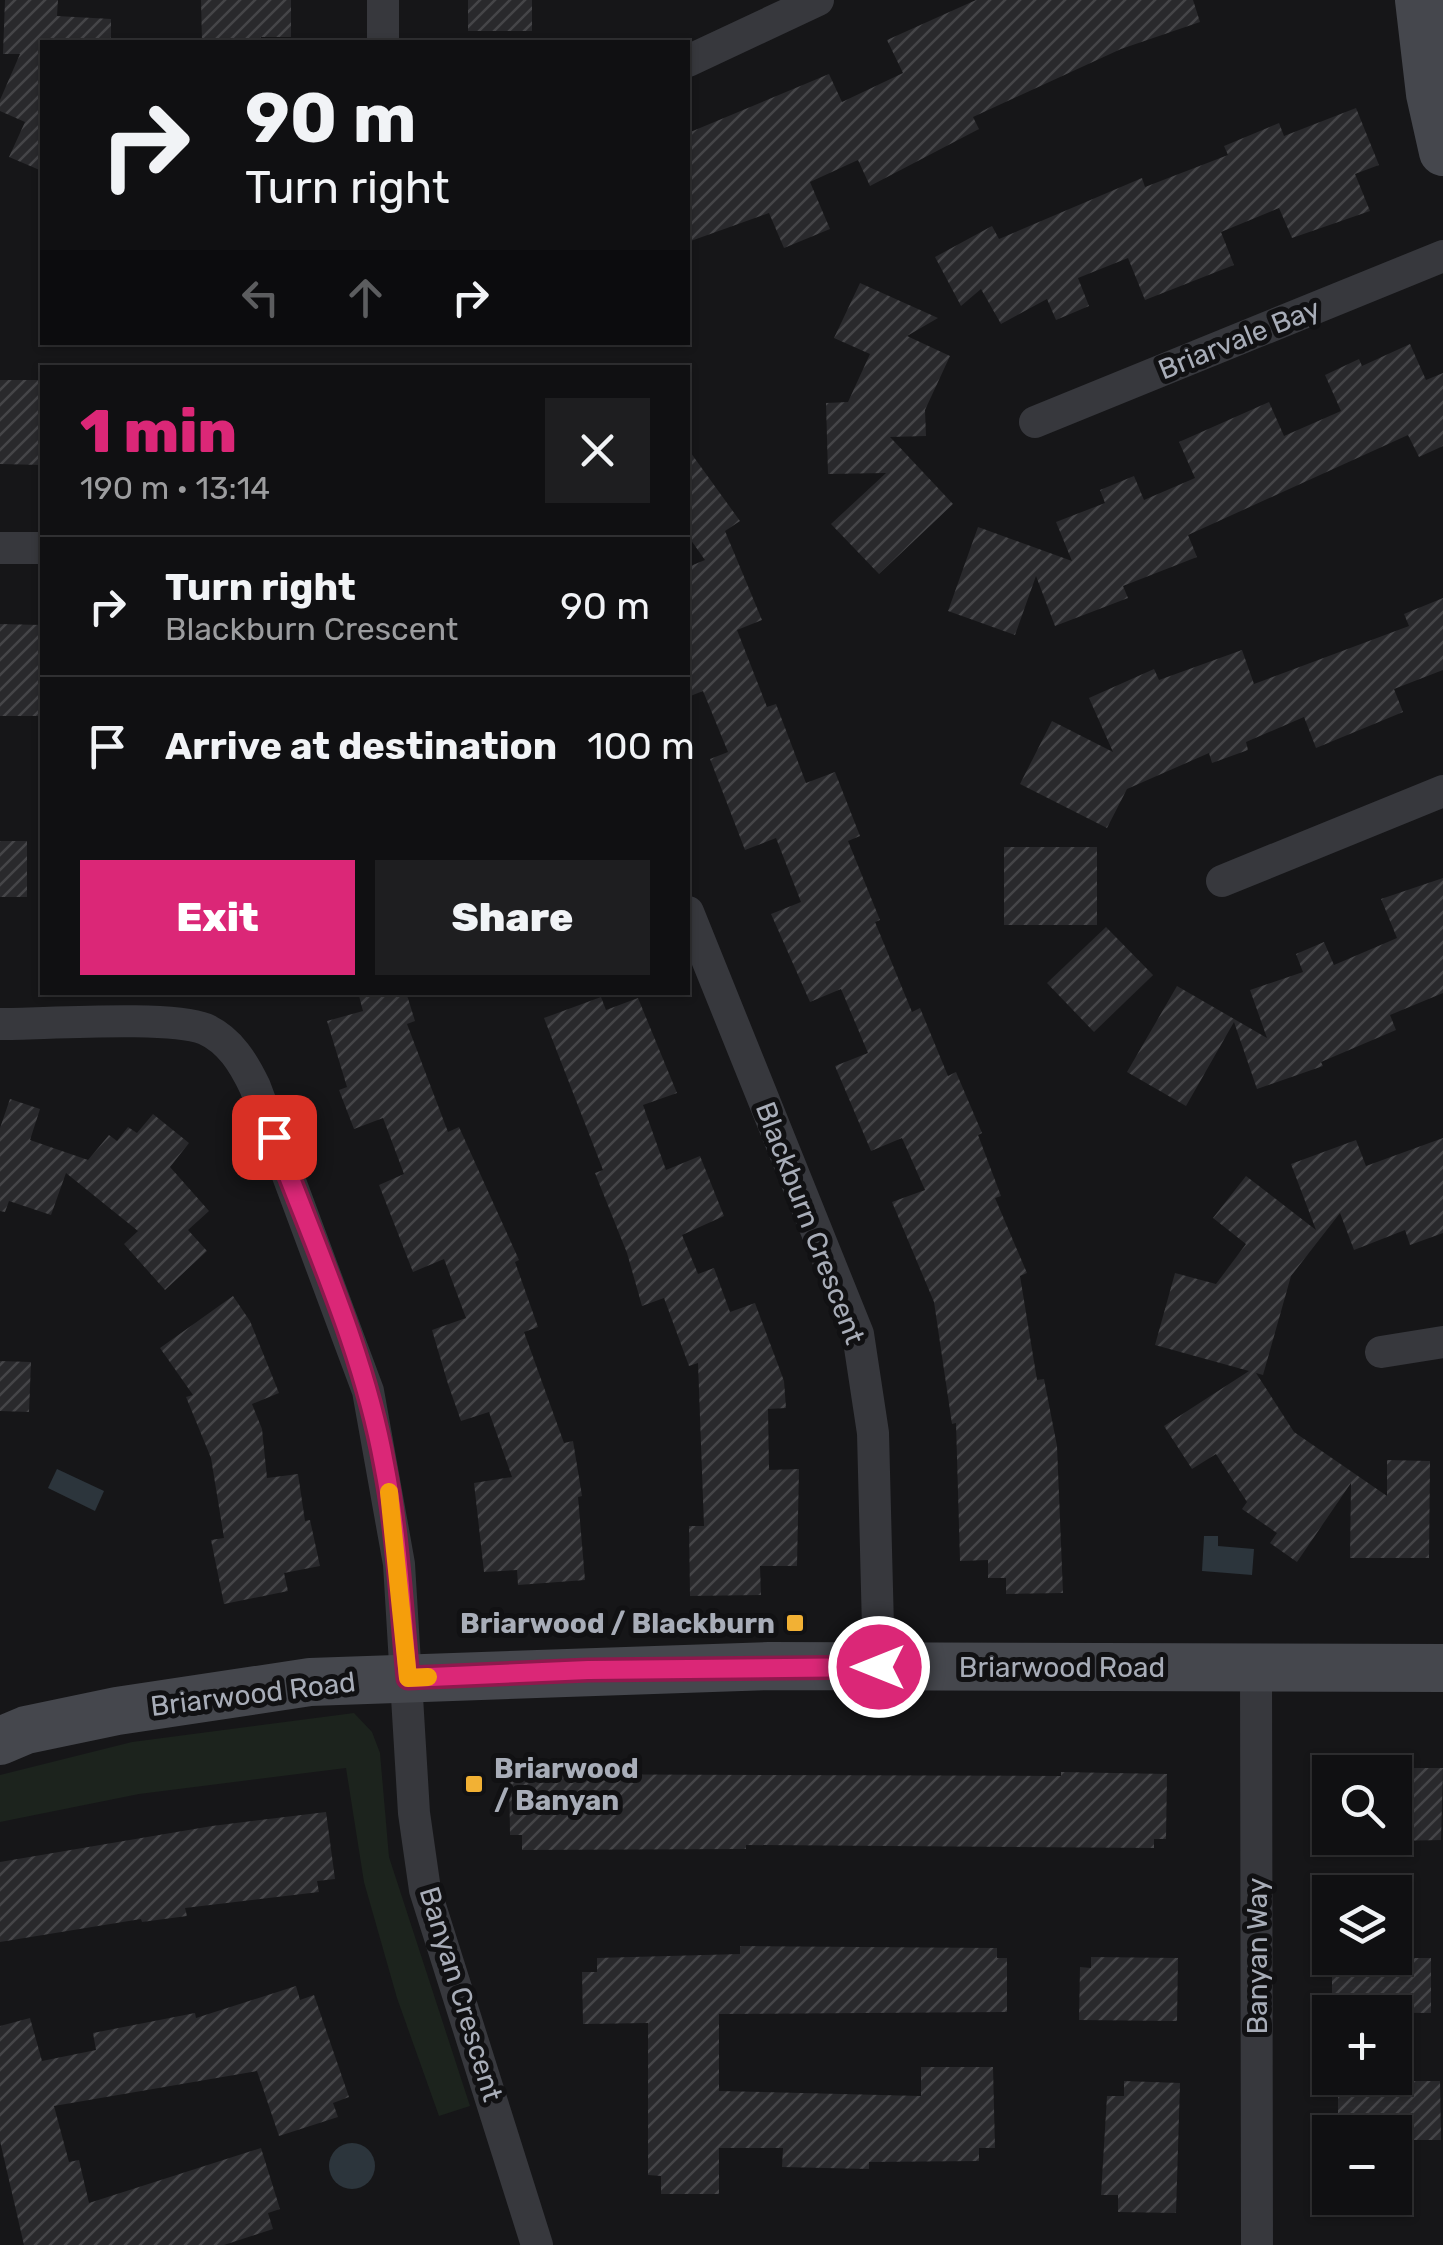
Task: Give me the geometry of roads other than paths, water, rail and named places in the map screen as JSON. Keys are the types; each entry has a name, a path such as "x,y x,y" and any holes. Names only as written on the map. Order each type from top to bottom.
{"street":[{"path":"383,0 384,40"},
{"path":"690,60 818,0"},
{"path":"1420,0 1430,94 1443,152"},
{"name":"Briarvale Bay","path":"1035,422 1443,256"},
{"path":"0,548 40,548"},
{"path":"1222,881 1443,791"},
{"name":"Blackburn Crescent","path":"690,917 858,1334 873,1433 879,1667"},
{"path":"0,1024 174,1024 204,1029 227,1044 244,1064 368,1392 384,1463 399,1564 408,1678"},
{"path":"1381,1352 1443,1342"},
{"name":"Banyan Way","path":"1256,1666 1257,2245"},
{"name":"Briarwood Road","path":"9,1733 116,1711 292,1685 408,1678 588,1670 879,1667 1443,1668"},
{"name":"Banyan Crescent","path":"408,1678 414,1813 426,1890 537,2245"}],"place":[{"name":"Briarwood / Blackburn","path":"795,1623"},
{"name":"Briarwood / Banyan","path":"474,1784"}]}
